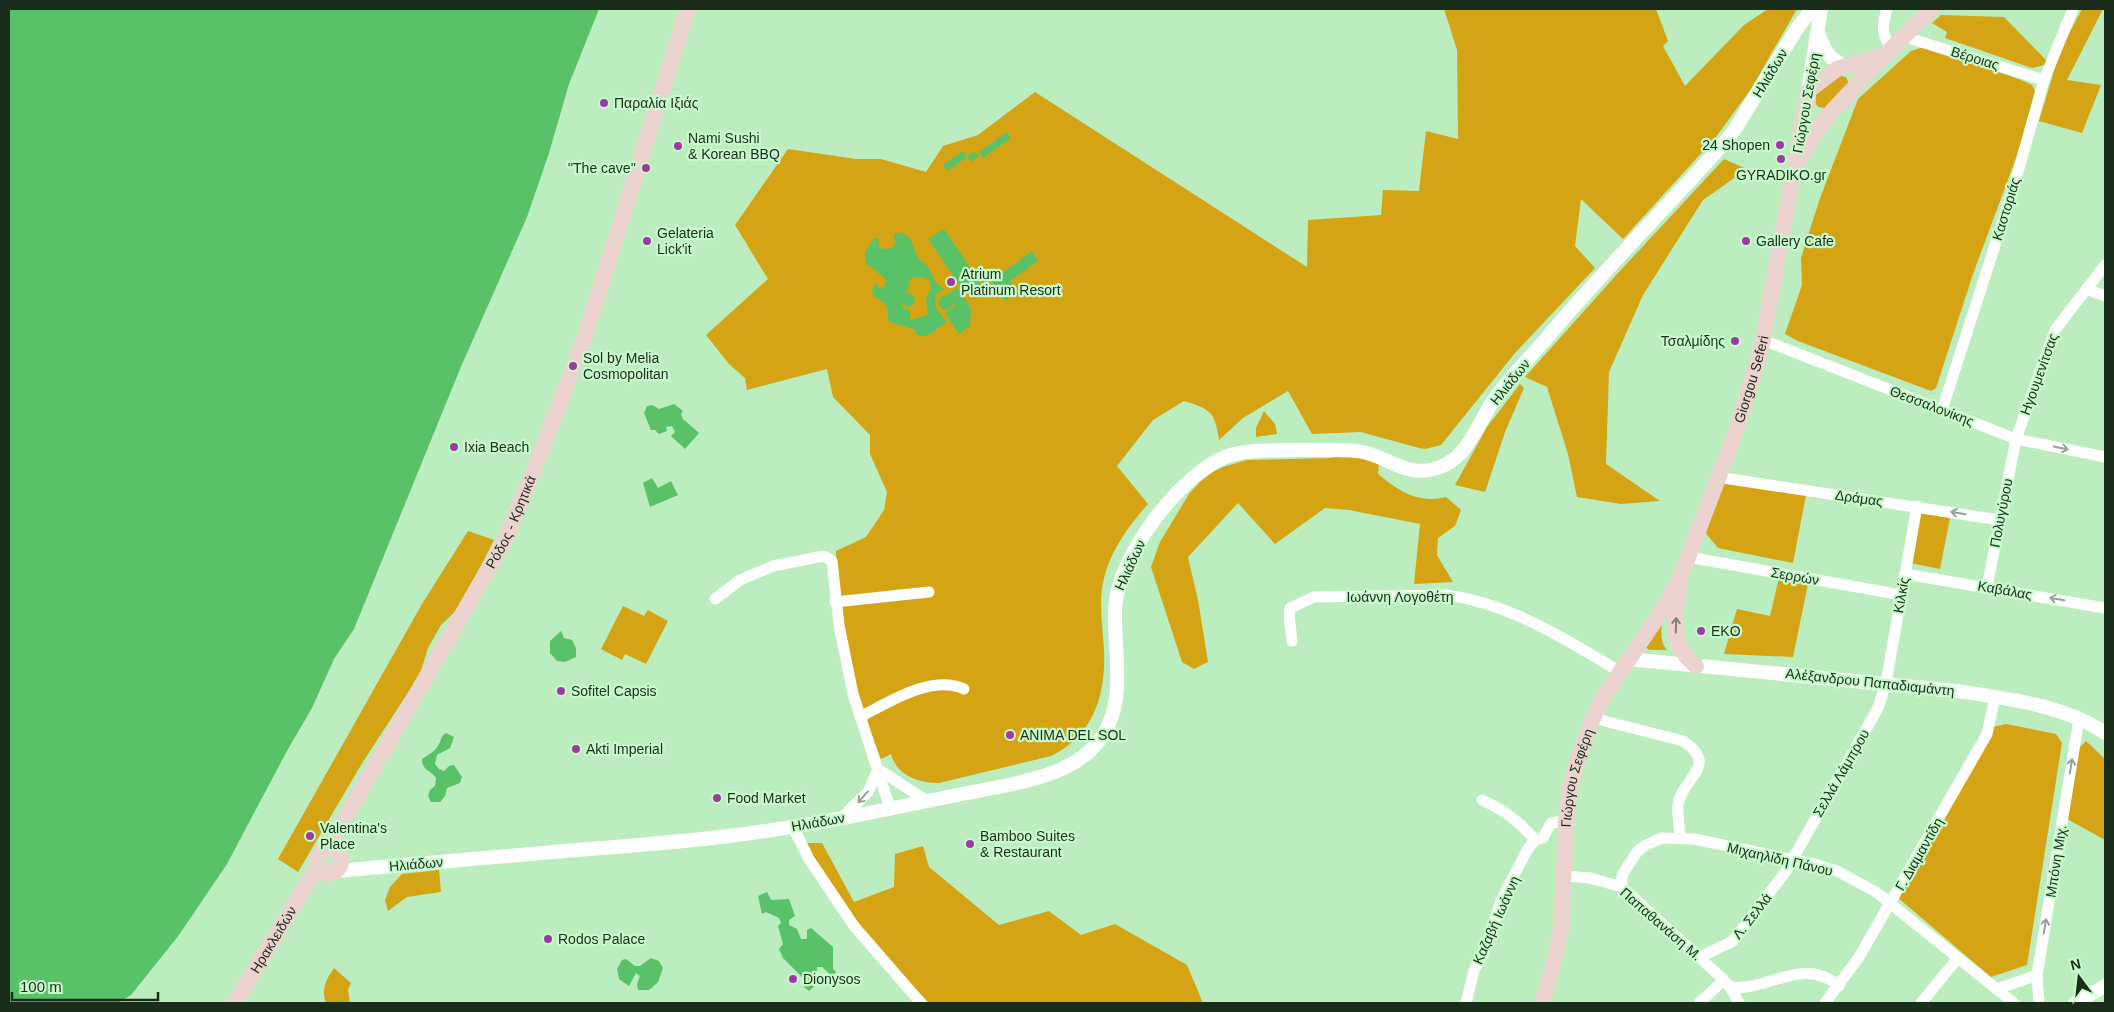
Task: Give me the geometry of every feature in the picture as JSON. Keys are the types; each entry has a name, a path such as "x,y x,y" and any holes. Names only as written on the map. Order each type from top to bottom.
{"main road":[{"name":"Ρόδος - Κρητικά","path":"328,861 505,540 541,453 584,339 688,9"},
{"path":"1793,175 1813,136 1833,110 1932,9"},
{"path":"1833,110 1824,112 1814,109 1808,101 1808,91 1832,71 1858,64 1888,52"},
{"path":"1846,66 1857,72 1856,87"},
{"name":"Γιώργου Σεφέρη","path":"1793,175 1808,91"},
{"name":"Giorgou Seferi","path":"1680,576 1735,434 1762,340 1793,175"},
{"path":"1680,576 1675,632 1684,655 1696,666"},
{"name":"Γιώργου Σεφέρη","path":"1542,1003 1558,948 1561,930 1566,821 1570,788 1593,718 1624,665 1663,608 1680,576"},
{"name":"Ηρακλειδών","path":"236,1003 328,861"}],"street":[{"path":"1887,9 1882,28 1888,52"},
{"name":"Καστοριάς","path":"1942,410 2014,186 2044,80 2073,9"},
{"name":"Ηλιάδων","path":"328,861 362,869 694,839 840,819 1051,774 1071,766 1098,743 1112,718 1116,703 1118,674 1114,610 1116,596 1125,571 1142,538 1184,486 1211,464 1224,457 1241,453 1290,450 1355,450 1368,452 1399,468 1415,472 1438,468 1459,456 1470,444 1494,400 1581,297 1735,130 1798,27 1807,18 1817,17"},
{"path":"1817,17 1827,54 1837,63 1846,66"},
{"name":"Γιώργου Σεφέρη","path":"1808,91 1817,17"},
{"name":"Βέροιας","path":"1905,37 2044,80"},
{"name":"Ηγουμενίτσας","path":"2016,439 2055,330 2105,265"},
{"path":"2086,289 2105,296"},
{"name":"Θεσσαλονίκης","path":"1762,340 2016,439 2105,457"},
{"name":"Πολυγύρου","path":"1987,586 2016,439"},
{"name":"Δράμας","path":"1717,477 2000,520"},
{"name":"Κιλκίς","path":"1886,683 1917,506"},
{"path":"715,599 740,580 773,566 824,556 832,561 835,602 853,694 890,808"},
{"name":"Σερρών","path":"1688,557 1902,595"},
{"name":"Καβάλας","path":"1905,574 1987,586 2105,608"},
{"path":"835,602 929,592"},
{"name":"Ιωάννη Λογοθέτη","path":"1292,641 1290,608 1307,599 1314,597 1446,595 1464,597 1524,618 1624,665"},
{"name":"Αλέξανδρου Παπαδιαμάντη","path":"1624,665 1696,666 1886,683 1995,697 2043,707 2079,720 2105,734"},
{"name":"Σελλά Λάμπρου","path":"1791,860 1878,708 1886,683"},
{"path":"860,716 903,695 934,685 954,684 964,688"},
{"name":"Γ. Διαμαντίδη","path":"1825,1003 1859,957 1987,734 1995,697"},
{"path":"1593,718 1683,741 1695,750 1698,755 1698,768 1678,806 1680,838"},
{"name":"Μπόνη Μιχ.","path":"2039,1003 2037,974 2079,720"},
{"path":"878,769 927,801"},
{"path":"840,819 868,792 878,769"},
{"path":"1482,800 1508,812 1521,823 1535,840"},
{"name":"Καζαβή Ιωάννη","path":"1466,1003 1474,970 1483,955 1502,901 1527,850 1535,840 1543,838 1551,823 1566,821"},
{"path":"793,826 809,859 854,926 921,1003"},
{"name":"Μιχαηλίδη Πάνου","path":"1622,887 1622,874 1644,846 1662,838 1680,838 1814,864 1837,871 1876,892 2014,1003"},
{"name":"Λ. Σελλά","path":"1700,957 1733,941 1786,871 1791,860"},
{"name":"Παπαθανάση Μ.","path":"1564,876 1590,878 1622,887 1727,983 1739,1003"},
{"path":"1921,1003 1958,958"},
{"path":"1699,1003 1727,983 1743,988 1787,976 1819,974 1829,977 1839,986"},
{"path":"1997,990 2037,974"},
{"path":"2074,1003 2105,986"}],"shaded area":[{"path":"9,9 599,9 569,84 549,153 527,217 460,369 354,629 334,659 312,708 227,864 179,935 131,995 118,1003 9,1003"},
{"path":"1444,9 1656,9 1668,41 1663,46 1685,86 1744,25 1768,9 1797,9 1751,89 1716,137 1623,239 1581,199 1575,246 1595,268 1515,353 1441,445 1425,449 1361,432 1312,434 1288,391 1243,418 1219,440 1216,423 1210,413 1206,409 1184,401 1153,420 1117,466 1148,504 1122,538 1111,558 1104,578 1101,614 1104,667 1099,698 1087,726 1065,748 1051,756 939,783 924,782 910,777 898,768 891,754 881,759 860,705 838,609 836,551 866,537 884,510 887,492 870,454 870,435 833,397 827,369 747,390 745,378 729,364 706,335 768,279 735,225 788,149 856,159 881,159 926,172 943,146 978,135 1035,92 1307,267 1308,220 1381,215 1383,190 1419,191 1426,131 1458,139 1457,50"},
{"path":"2082,9 2103,9 2067,80 2101,85 2082,133 2039,121 2060,51"},
{"path":"1941,15 2004,17 2047,61 2045,65 2032,68 1945,38 1947,32 1932,23"},
{"path":"1926,46 2021,80 2032,85 2035,91 2022,142 1973,274 1936,388 1931,391 1798,341 1785,334 1802,285 1801,258 1819,201 1858,99 1911,51"},
{"path":"1840,76 1846,77 1849,84 1825,108 1818,107 1814,101 1814,95"},
{"path":"1007,132 1011,138 983,158 979,152"},
{"path":"963,151 967,157 948,171 943,165"},
{"path":"975,151 979,156 972,162 967,157"},
{"path":"1724,159 1747,169 1703,200 1643,295 1609,372 1606,464 1660,501 1621,504 1577,497 1568,454 1547,387 1525,377"},
{"path":"944,229 981,283 966,294 928,239"},
{"path":"897,233 903,234 910,238 916,255 927,266 935,281 945,289 938,292 935,304 947,322 927,336 917,335 914,329 892,323 887,319 888,311 886,306 873,294 872,290 875,284 884,287 886,279 866,263 865,252 874,238 878,239 879,247 883,249 892,248 895,244 894,235","holes":["914,277 924,277 929,280 931,288 926,299 928,315 910,320 910,311 904,308 901,303 908,307 914,304 915,299 913,295 905,293 908,290 909,281"]},
{"path":"1032,251 1038,261 1010,281 1017,292 1005,301 991,281"},
{"path":"957,287 971,308 970,326 959,334 945,313 951,310 955,304 954,301 951,308 947,310 942,309 938,303 941,297"},
{"path":"1520,384 1524,388 1505,432 1485,492 1455,485 1487,427"},
{"path":"674,404 683,411 681,414 683,419 699,433 685,449 671,436 675,432 672,426 666,427 667,431 659,434 655,430 651,430 644,413 647,406 652,405 659,409"},
{"path":"1264,411 1275,424 1277,434 1256,437 1256,428"},
{"path":"1352,453 1379,464 1378,474 1401,491 1427,499 1446,497 1461,510 1455,526 1438,538 1437,555 1453,582 1414,584 1420,524 1349,510 1325,508 1275,544 1238,503 1188,557 1198,600 1208,662 1194,669 1182,662 1151,567 1160,542 1189,494 1213,472 1247,460 1331,458"},
{"path":"652,478 658,488 671,481 678,495 650,507 643,483"},
{"path":"1722,481 1806,495 1793,563 1718,548 1704,531"},
{"path":"1920,512 1950,518 1940,569 1910,563"},
{"path":"468,531 494,540 460,607 441,625 428,648 420,674 361,765 298,872 278,859 422,604"},
{"path":"1779,578 1808,584 1793,657 1724,654 1737,609 1770,616"},
{"path":"623,606 644,616 648,610 668,621 646,664 625,654 622,660 601,649"},
{"path":"1664,610 1662,641 1667,650 1649,650 1646,647"},
{"path":"561,631 564,638 572,640 576,648 576,657 565,662 557,661 550,653 550,641"},
{"path":"2006,724 2056,734 2062,743 2027,965 1991,977 1897,897 1993,727"},
{"path":"446,733 454,737 450,748 437,755 435,764 444,771 449,766 454,765 462,777 460,783 447,788 445,796 440,802 431,802 428,796 430,790 435,786 436,778 423,766 422,759 436,749"},
{"path":"2086,741 2105,759 2105,840 2067,819 2075,752"},
{"path":"798,843 822,843 854,902 894,887 895,854 923,846 929,867 999,925 1049,911 1081,935 1115,924 1187,965 1203,1003 929,1003 857,928"},
{"path":"439,870 441,892 407,897 388,911 385,900 390,887 402,874"},
{"path":"767,892 771,900 789,899 795,916 789,920 789,925 797,929 801,939 807,939 807,930 811,928 833,947 833,969 836,972 832,976 822,967 817,967 817,984 809,991 803,986 806,981 783,958 779,949 783,944 778,926 781,923 779,918 766,912 762,914 758,896"},
{"path":"651,958 659,961 663,968 658,982 649,990 638,990 637,984 640,976 636,973 629,986 619,979 617,969 622,960 626,959 635,966 640,966"},
{"path":"334,968 351,983 348,990 350,1003 326,1003 325,985"}],"place":[{"name":"Παραλία Ιξιάς","path":"604,103"},
{"name":"24 Shopen","path":"1780,145"},
{"name":"Nami Sushi & Korean BBQ","path":"678,146"},
{"name":"GYRADIKO.gr","path":"1781,159"},
{"name":"''The cave''","path":"646,168"},
{"name":"Gelateria Lick'it","path":"647,241"},
{"name":"Gallery Cafe","path":"1746,241"},
{"name":"Atrium Platinum Resort","path":"951,282"},
{"name":"Τσαλμίδης","path":"1735,341"},
{"name":"Sol by Melia Cosmopolitan","path":"573,366"},
{"name":"Ixia Beach","path":"454,447"},
{"name":"EKO","path":"1701,631"},
{"name":"Sofitel Capsis","path":"561,691"},
{"name":"ANIMA DEL SOL","path":"1010,735"},
{"name":"Akti Imperial","path":"576,749"},
{"name":"Food Market","path":"717,798"},
{"name":"Valentina's Place","path":"310,836"},
{"name":"Bamboo Suites & Restaurant","path":"970,844"},
{"name":"Rodos Palace","path":"548,939"},
{"name":"Dionysos","path":"793,979"}]}
